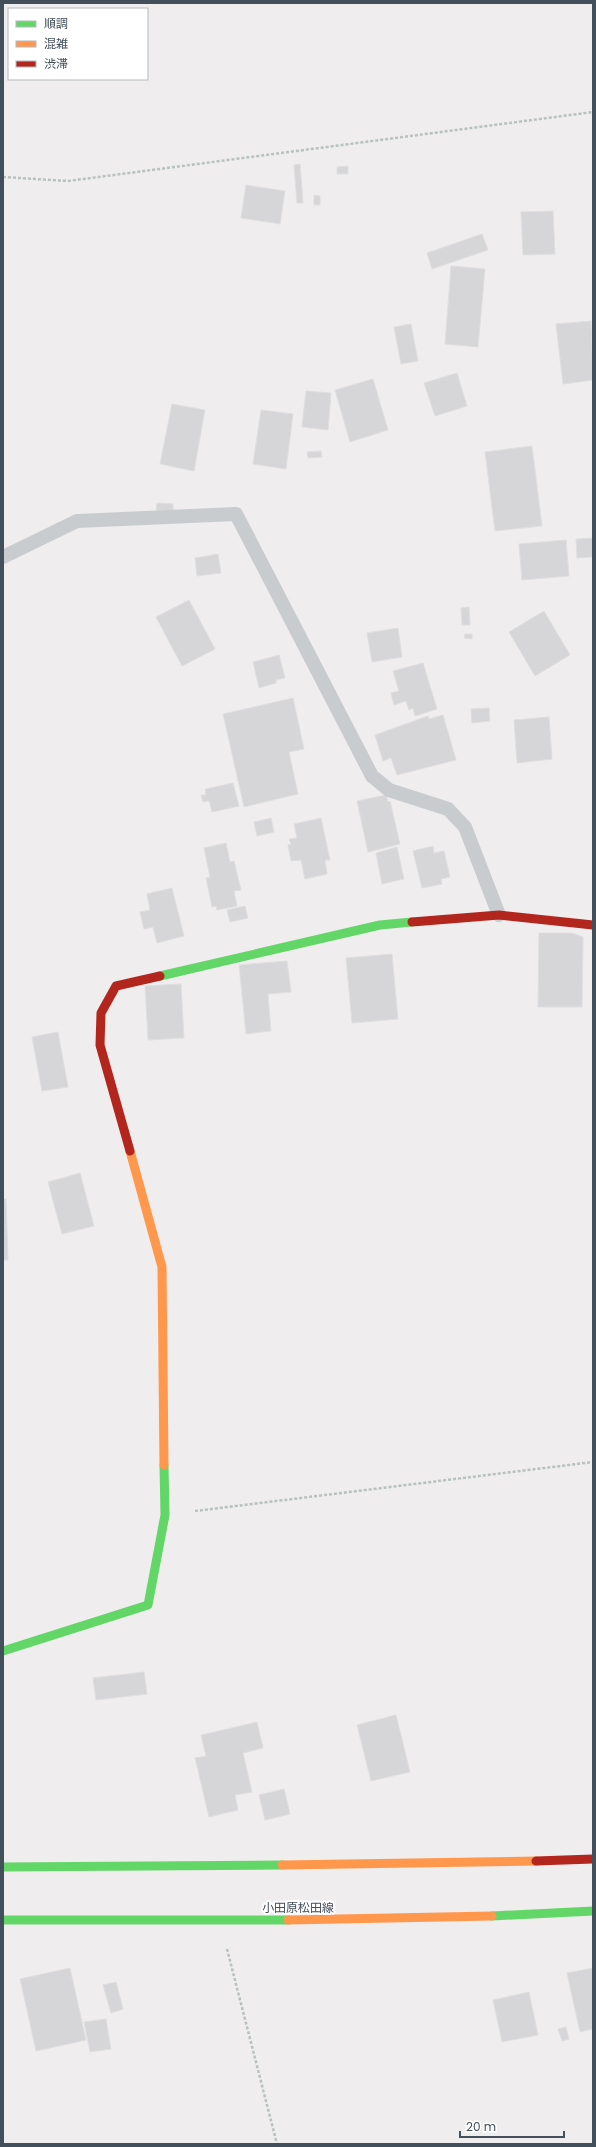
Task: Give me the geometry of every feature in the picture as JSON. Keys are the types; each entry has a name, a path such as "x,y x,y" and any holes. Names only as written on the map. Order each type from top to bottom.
{"street":[{"path":"3,1651 148,1605 165,1514 162,1267 100,1045 101,1013 116,986 380,925 499,915 593,925"},
{"path":"3,1868 455,1863 593,1859"},
{"name":"小田原松田線","path":"3,1920 318,1920 533,1915 593,1911"}],"lane":[{"path":"3,557 77,521 236,514 372,776 389,790 448,809 465,827 499,915"}],"path":[{"path":"3,178 68,181 593,112"},
{"path":"165,1514 593,1462"},
{"path":"219,1920 277,2144"}],"building":[{"path":"300,164 303,203 297,203 294,165"},
{"path":"348,166 348,174 337,174 337,167"},
{"path":"246,185 285,191 280,224 241,218"},
{"path":"314,195 320,196 320,205 314,205"},
{"path":"553,211 555,254 523,255 521,212"},
{"path":"482,234 488,250 432,269 427,253"},
{"path":"451,266 485,269 478,347 445,344"},
{"path":"591,321 593,380 563,384 556,324"},
{"path":"411,324 418,361 401,364 394,327"},
{"path":"457,373 467,406 435,416 424,383"},
{"path":"373,379 388,430 350,442 335,390"},
{"path":"306,391 331,393 328,430 302,427"},
{"path":"172,404 205,410 194,471 160,464"},
{"path":"261,410 293,414 286,469 253,464"},
{"path":"532,446 542,526 495,531 485,452"},
{"path":"321,451 322,457 308,458 307,452"},
{"path":"157,503 173,504 173,511 156,510"},
{"path":"593,538 593,557 577,558 576,539"},
{"path":"566,540 569,576 522,580 519,544"},
{"path":"218,554 221,573 197,576 195,558"},
{"path":"189,600 215,649 182,666 156,617"},
{"path":"469,607 470,625 462,625 461,608"},
{"path":"544,611 570,655 535,676 509,632"},
{"path":"398,628 402,657 372,662 367,633"},
{"path":"465,634 472,634 472,639 464,638"},
{"path":"279,655 285,678 276,680 276,683 259,688 253,662"},
{"path":"423,663 437,709 415,716 413,708 409,710 406,701 394,705 391,693 399,691 393,671"},
{"path":"293,698 304,749 289,752 298,794 244,807 223,714"},
{"path":"489,708 490,721 472,723 471,709"},
{"path":"443,715 456,760 397,775 391,758 383,761 375,735 428,716 429,719"},
{"path":"549,717 552,759 517,763 514,720"},
{"path":"233,783 239,806 212,812 209,801 203,802 201,795 206,795 205,789"},
{"path":"386,795 388,802 390,801 400,844 368,852 357,801"},
{"path":"271,818 274,832 257,836 254,822"},
{"path":"321,818 330,860 325,860 327,874 305,879 301,860 291,861 288,845 291,844 289,839 297,838 294,824"},
{"path":"226,843 230,862 234,861 241,890 234,891 237,906 217,910 216,906 212,907 206,878 210,877 204,848"},
{"path":"433,846 434,853 444,851 450,877 441,879 442,884 422,888 413,851"},
{"path":"397,847 404,879 382,884 376,853"},
{"path":"172,888 184,936 157,943 153,927 144,929 140,912 150,910 147,894"},
{"path":"245,906 248,918 230,922 227,910"},
{"path":"539,933 572,933 583,937 582,1007 538,1007"},
{"path":"392,954 398,1019 352,1023 346,958"},
{"path":"287,961 291,992 268,994 271,1031 246,1034 239,965"},
{"path":"181,984 184,1038 148,1040 145,986"},
{"path":"58,1032 68,1087 42,1091 32,1037"},
{"path":"80,1173 94,1226 62,1234 48,1182"},
{"path":"3,1199 6,1199 8,1260 3,1260"},
{"path":"144,1672 147,1694 96,1700 93,1678"},
{"path":"396,1715 410,1772 371,1781 357,1725"},
{"path":"257,1722 263,1748 243,1753 252,1792 235,1795 238,1810 209,1817 195,1758 206,1756 201,1735"},
{"path":"284,1789 290,1814 265,1820 259,1795"},
{"path":"70,1968 86,2040 36,2051 20,1979"},
{"path":"593,1968 593,2029 580,2032 567,1973"},
{"path":"116,1982 123,2009 111,2013 103,1985"},
{"path":"529,1992 538,2035 502,2042 493,2000"},
{"path":"106,2019 111,2049 90,2052 84,2022"},
{"path":"566,2027 569,2039 562,2041 558,2029"}],"traffic: fast":[{"path":"160,976 380,925 412,922"},
{"path":"3,1651 148,1605 165,1515 164,1465"},
{"path":"3,1867 282,1865"},
{"path":"492,1916 593,1911"},
{"path":"3,1920 288,1920"}],"traffic: slow":[{"path":"130,1151 162,1267 164,1465"},
{"path":"282,1865 536,1861"},
{"path":"288,1920 492,1916"}],"traffic: jam":[{"path":"412,922 499,915 593,925"},
{"path":"130,1151 100,1045 101,1013 116,986 160,976"},
{"path":"536,1861 593,1859"}]}
